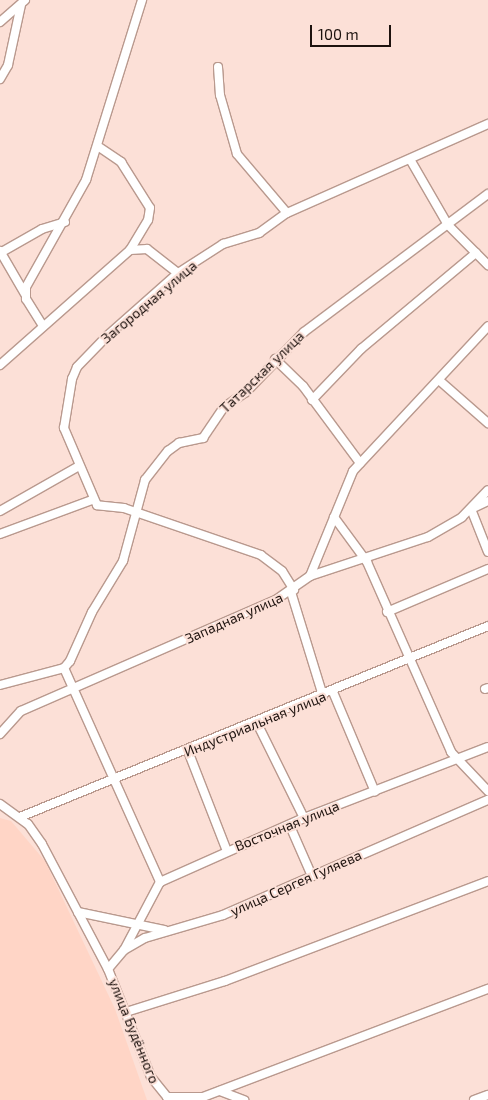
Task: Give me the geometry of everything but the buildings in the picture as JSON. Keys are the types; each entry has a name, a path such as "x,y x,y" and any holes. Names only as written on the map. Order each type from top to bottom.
{"street":[{"path":"25,294 65,222 99,147 142,0"},
{"path":"0,22 23,2"},
{"path":"0,79 8,65 23,2"},
{"path":"218,67 220,95 238,154 287,213"},
{"name":"Загородная улица","path":"92,500 63,419 77,367 178,273 223,244 259,233 287,213 411,161 488,124"},
{"path":"0,365 130,250 148,220 150,208 121,162 99,147"},
{"path":"411,161 448,225 488,265"},
{"name":"Татарская улица","path":"64,668 118,572 138,514 145,480 168,451 179,443 203,438 223,408 246,392 275,359 330,310 488,194"},
{"path":"43,326 0,252 42,229 65,222"},
{"path":"130,250 147,249 178,273"},
{"path":"312,400 361,349 476,253"},
{"path":"310,576 348,479 360,463 440,381 488,326"},
{"path":"275,359 312,400 360,463"},
{"path":"440,381 488,423"},
{"path":"0,511 79,466"},
{"name":"Западная улица","path":"471,509 488,490"},
{"path":"0,534 92,500 97,505 138,514 261,555 282,571 293,591 323,696"},
{"name":"Западная улица","path":"0,734 12,717 293,591 310,576 428,537 471,509 488,501"},
{"path":"471,509 488,552"},
{"path":"334,517 363,557 408,660 457,761 488,791"},
{"path":"387,612 488,569"},
{"name":"Индустриальная улица","path":"20,818 258,723 488,626"},
{"path":"0,684 64,668 74,688 160,882 140,925 124,950"},
{"path":"333,692 374,792"},
{"path":"258,723 304,818"},
{"name":"Восточная улица","path":"160,882 227,851 290,826 304,818 457,761 488,747"},
{"path":"188,751 227,851"},
{"name":"улица Сергея Гуляева","path":"108,969 124,950 166,931 223,915 488,800"},
{"name":"улица Будённого","path":"0,804 20,818 42,844 108,969 159,1091 184,1100 220,1091 488,989"},
{"path":"290,826 312,876"},
{"path":"126,1012 225,981 488,881"},
{"path":"78,912 166,931"},
{"path":"154,1099 159,1091"},
{"path":"220,1091 244,1100"},
{"path":"474,1100 488,1095"}],"shaded area":[{"path":"0,818 11,821 45,861 115,1009 147,1100 0,1100"}]}
